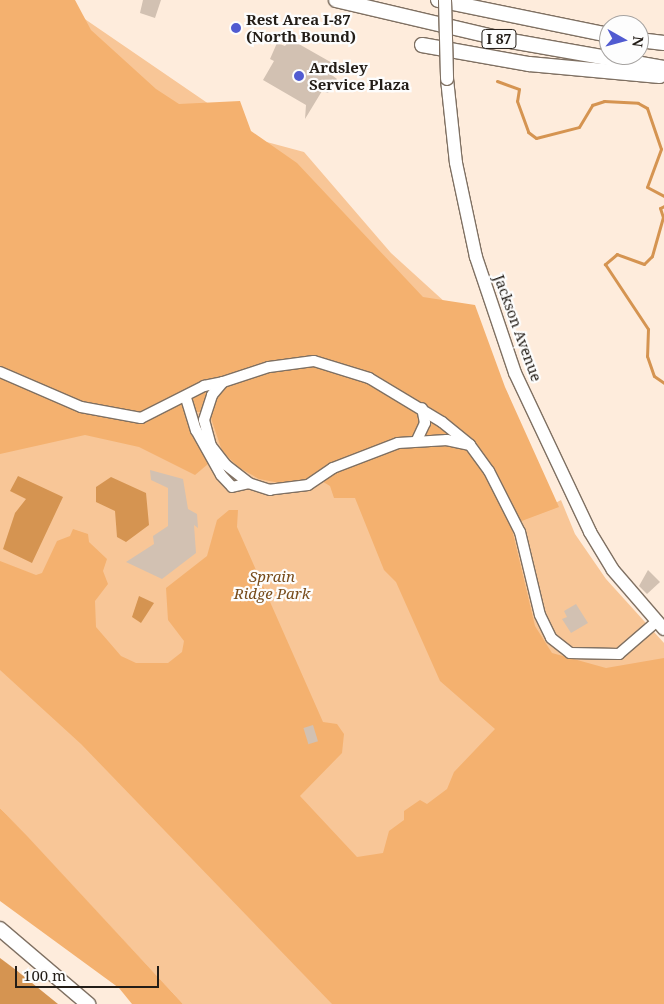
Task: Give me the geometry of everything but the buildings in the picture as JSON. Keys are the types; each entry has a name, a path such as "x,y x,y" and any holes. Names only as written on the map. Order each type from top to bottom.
{"highway":[{"name":"I 87","path":"336,0 503,39 664,68"},
{"name":"I 87","path":"438,0 599,33"},
{"path":"649,42 664,44"},
{"path":"422,45 529,64 664,76"},
{"path":"0,929 88,1004"}],"main road":[{"name":"Jackson Avenue","path":"445,0 447,79 456,163 476,258 515,373 590,532 613,570 660,626"}],"street":[{"path":"0,372 108,414 141,418 186,398 204,386 270,367 314,361 369,378 422,408 470,445 504,495 520,532 540,614 551,638 570,653 619,654 660,626"},
{"path":"223,382 209,404 206,433 226,465 249,483"},
{"path":"186,398 196,430 221,475 232,486 249,483 288,491 308,485 333,468 417,440 470,445"},
{"path":"417,440 425,423 422,408"}],"green space":[{"name":"Sprain Ridge Park","path":"0,0 57,0 263,141 304,152 391,253 446,303 537,513 561,500 575,534 606,579 664,643 664,1004 183,1004 0,808"}],"shaded area":[{"name":"Sprain Ridge Park","path":"0,0 75,0 91,30 156,89 179,104 240,101 251,131 297,163 423,297 475,305 505,387 559,507 511,525 535,626 552,653 606,668 664,658 664,1004 332,1004 81,744 0,670 0,561 36,575 42,573 57,541 70,536 73,529 88,534 89,542 107,559 103,571 108,584 95,601 96,627 121,656 136,663 168,663 182,652 184,641 168,620 166,588 207,556 217,520 229,510 238,510 237,527 323,722 337,724 344,734 342,753 300,796 357,857 383,853 389,831 404,820 404,811 420,800 427,804 447,789 454,772 495,729 440,681 396,582 384,570 355,498 334,498 330,486 315,477 285,484 259,479 238,467 222,451 209,412 197,412 191,423 208,464 195,475 139,447 85,435 0,454"},
{"path":"18,476 63,497 32,563 3,549 15,513 26,499 10,491"},
{"path":"111,477 146,493 149,525 126,542 117,537 115,511 96,502 96,487"},
{"path":"139,596 154,603 141,623 132,617"},
{"path":"0,808 183,1004 132,1004 119,988 0,901"},
{"path":"0,958 16,970 58,1004 0,1004"}],"waterway":[{"path":"497,81 519,89 517,101 528,132 536,138 579,127 592,105 604,101 638,103 647,108 661,149 647,187 664,196"},
{"path":"664,206 660,208 663,217 652,256 644,264 617,254 605,264 648,329 647,356 654,376 664,383"}],"place":[{"name":"Rest Area I-87 (North Bound)","path":"236,28"},
{"name":"Ardsley Service Plaza","path":"299,76"}]}
